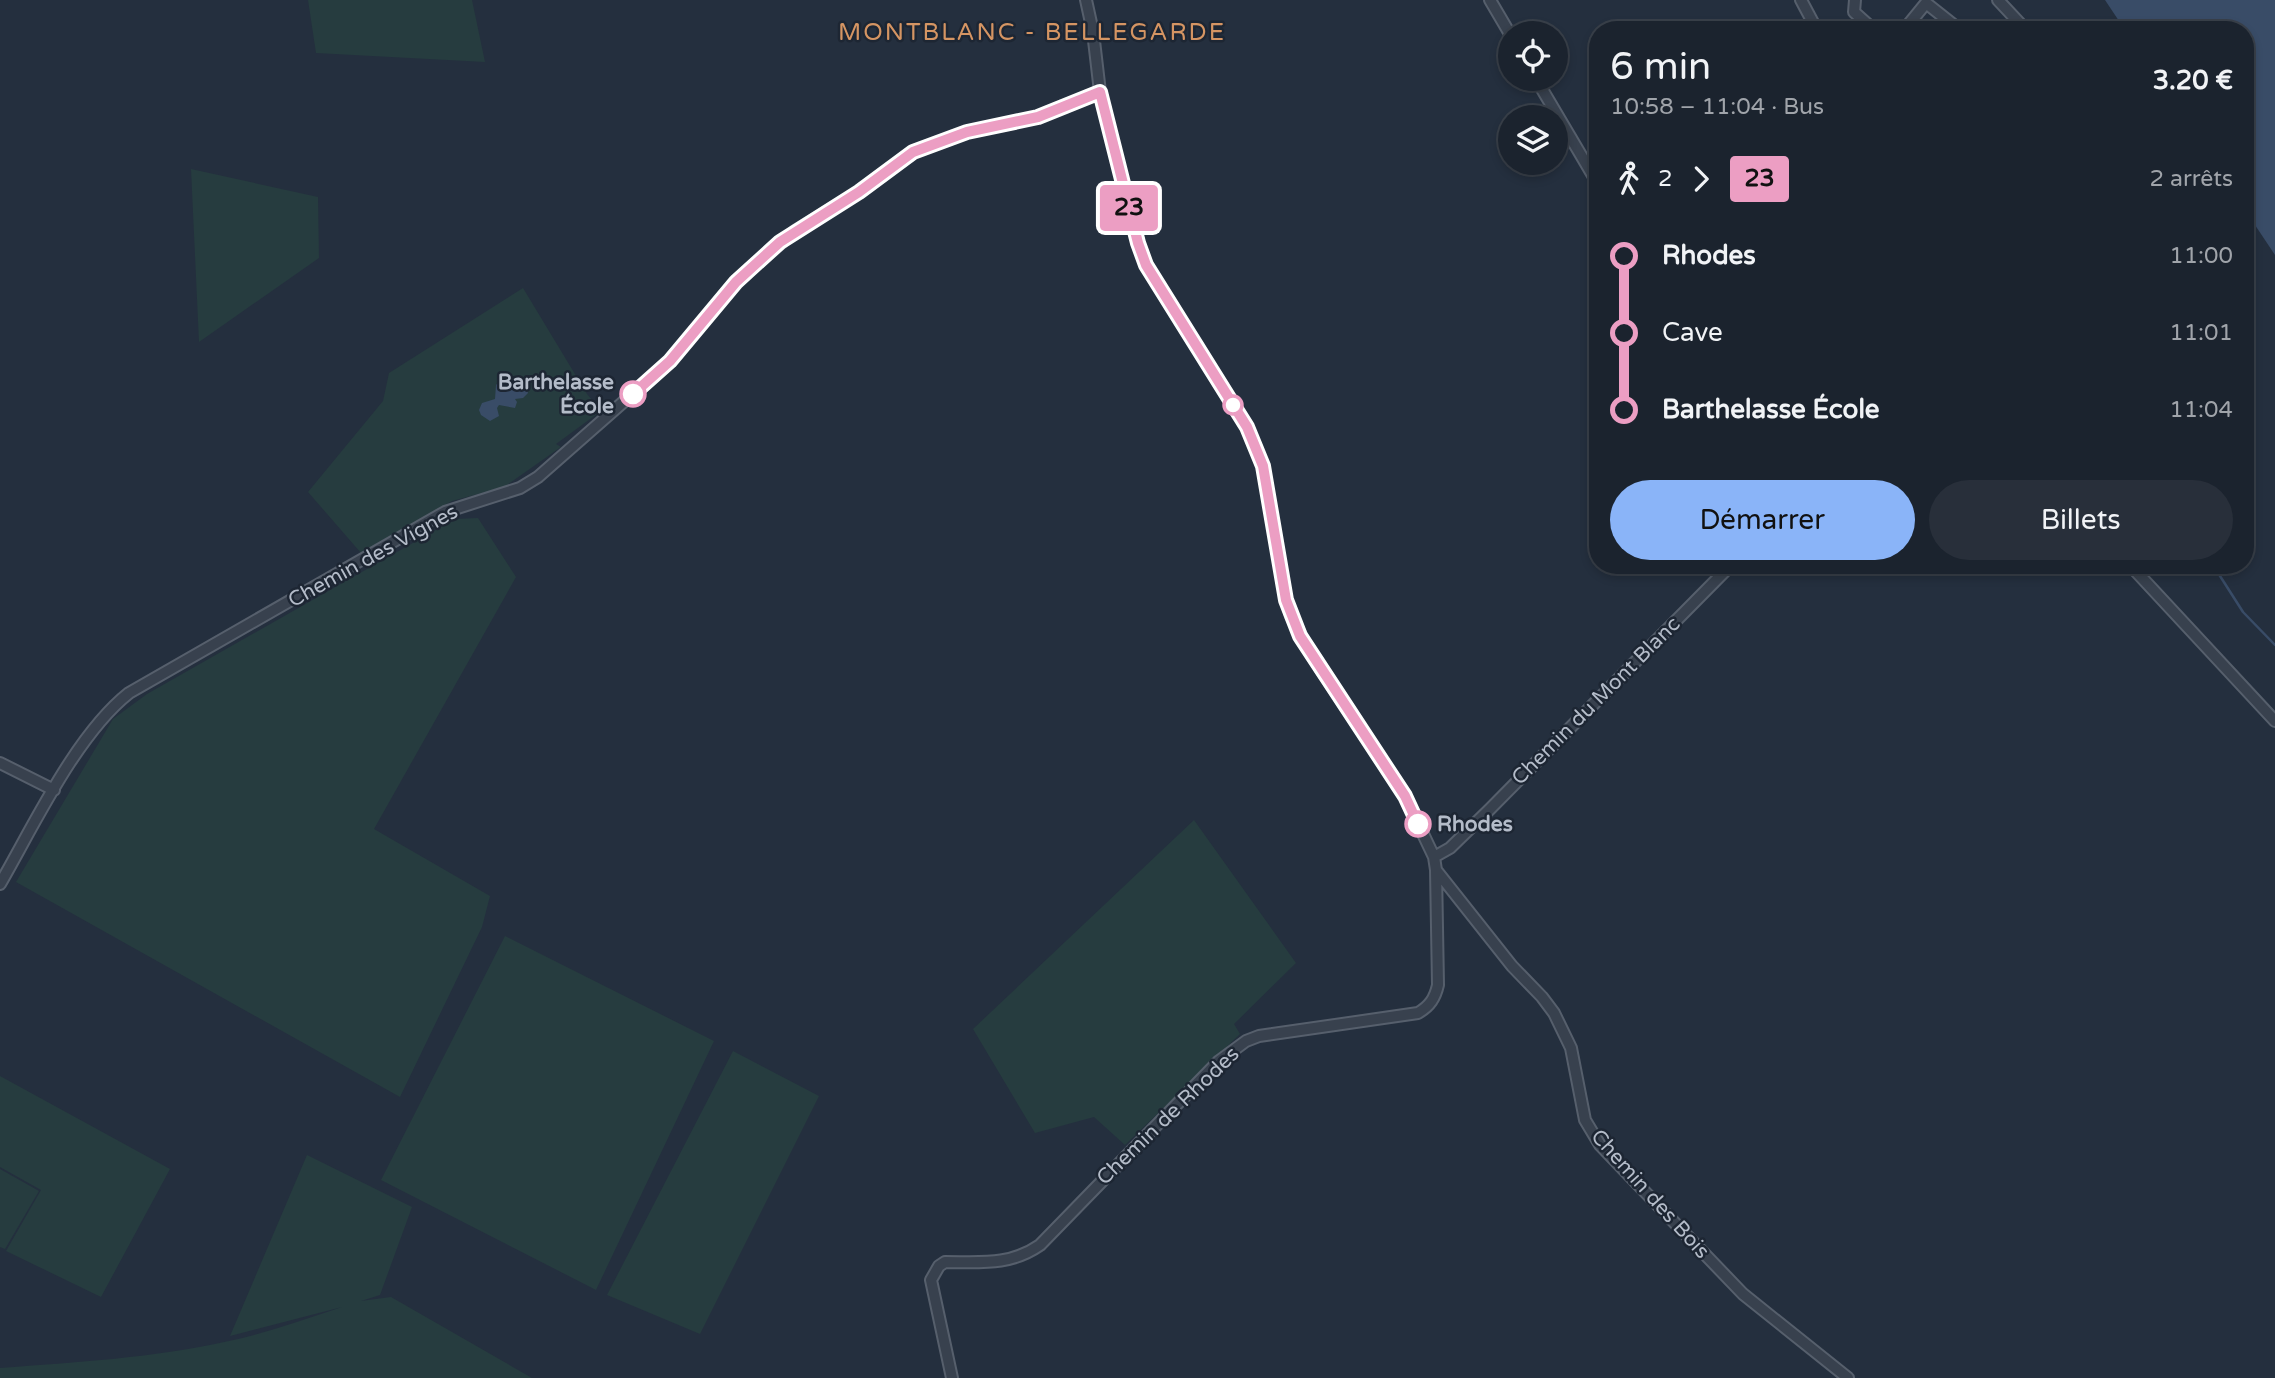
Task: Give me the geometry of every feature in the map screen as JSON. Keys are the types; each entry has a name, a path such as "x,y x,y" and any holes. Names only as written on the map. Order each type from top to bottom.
{"street":[{"path":"1086,0 1093,32 1100,92 1146,265 1247,427 1257,448 1263,466 1291,616 1312,656 1405,796 1434,858"},
{"path":"1490,0 1502,21"},
{"path":"1801,0 1812,21"},
{"path":"1855,0 1854,12 1864,21"},
{"path":"1998,0 2018,21"},
{"path":"1911,21 1926,3 1949,21"},
{"path":"1543,91 1589,169"},
{"name":"Chemin des Vignes","path":"0,884 54,790 98,723 130,693 445,512 520,488 538,477 670,361 736,282 795,231 859,192 913,152 967,132 1038,117 1100,92"},
{"name":"Chemin du Mont Blanc","path":"1434,858 1450,848 1490,809 1722,574"},
{"path":"2138,574 2275,720"},
{"path":"0,763 54,790"},
{"name":"Chemin de Rhodes","path":"952,1378 931,1280 939,1266 945,1262 1007,1261 1028,1254 1040,1245 1219,1061 1246,1041 1259,1036 1418,1013 1427,1008 1435,998 1438,985 1437,870 1434,858"},
{"name":"Chemin des Bois","path":"1437,870 1512,966 1554,1013 1572,1048 1585,1120 1600,1145 1743,1294 1848,1378"}],"green space":[{"path":"308,0 472,0 485,62 316,53"},
{"path":"191,169 318,197 319,258 199,342"},
{"path":"523,288 587,394 601,411 556,444 561,447 504,487 452,501 361,553 308,492 383,401 389,373"},
{"path":"478,518 516,577 374,829 490,896 482,927 400,1097 16,882 113,719 147,694 455,519"},
{"path":"1194,820 1296,963 1234,1024 1240,1034 1125,1145 1094,1117 1035,1133 973,1029"},
{"path":"505,936 714,1041 596,1290 381,1180"},
{"path":"733,1051 819,1096 700,1334 607,1295"},
{"path":"0,1076 170,1169 101,1297 6,1251 41,1190 0,1167"},
{"path":"307,1155 412,1207 380,1295 361,1301 391,1297 532,1378 0,1378 0,1368 201,1347 272,1330 342,1307 230,1336"},
{"path":"0,1169 39,1191 5,1249 0,1247"}],"water":[{"path":"2105,0 2275,0 2275,255 2254,224 2254,21 2119,21"},
{"path":"502,378 515,384 526,385 528,393 523,398 515,399 515,408 499,405 499,416 490,421 481,415 479,410 482,403 495,399 496,385"}],"waterway":[{"path":"2219,574 2243,612 2275,645"}],"bus line":[{"name":"23","path":"633,394 670,361 736,282 780,242 859,192 913,152 967,132 1038,117 1100,92 1146,265 1247,427 1257,448 1263,466 1291,616 1312,656 1405,796 1418,824"}],"place":[{"name":"Barthelasse École","path":"633,394"},
{"name":"Rhodes","path":"1418,824"}],"district":[{"name":"MONTBLANC - BELLEGARDE","path":"1032,32"}]}
